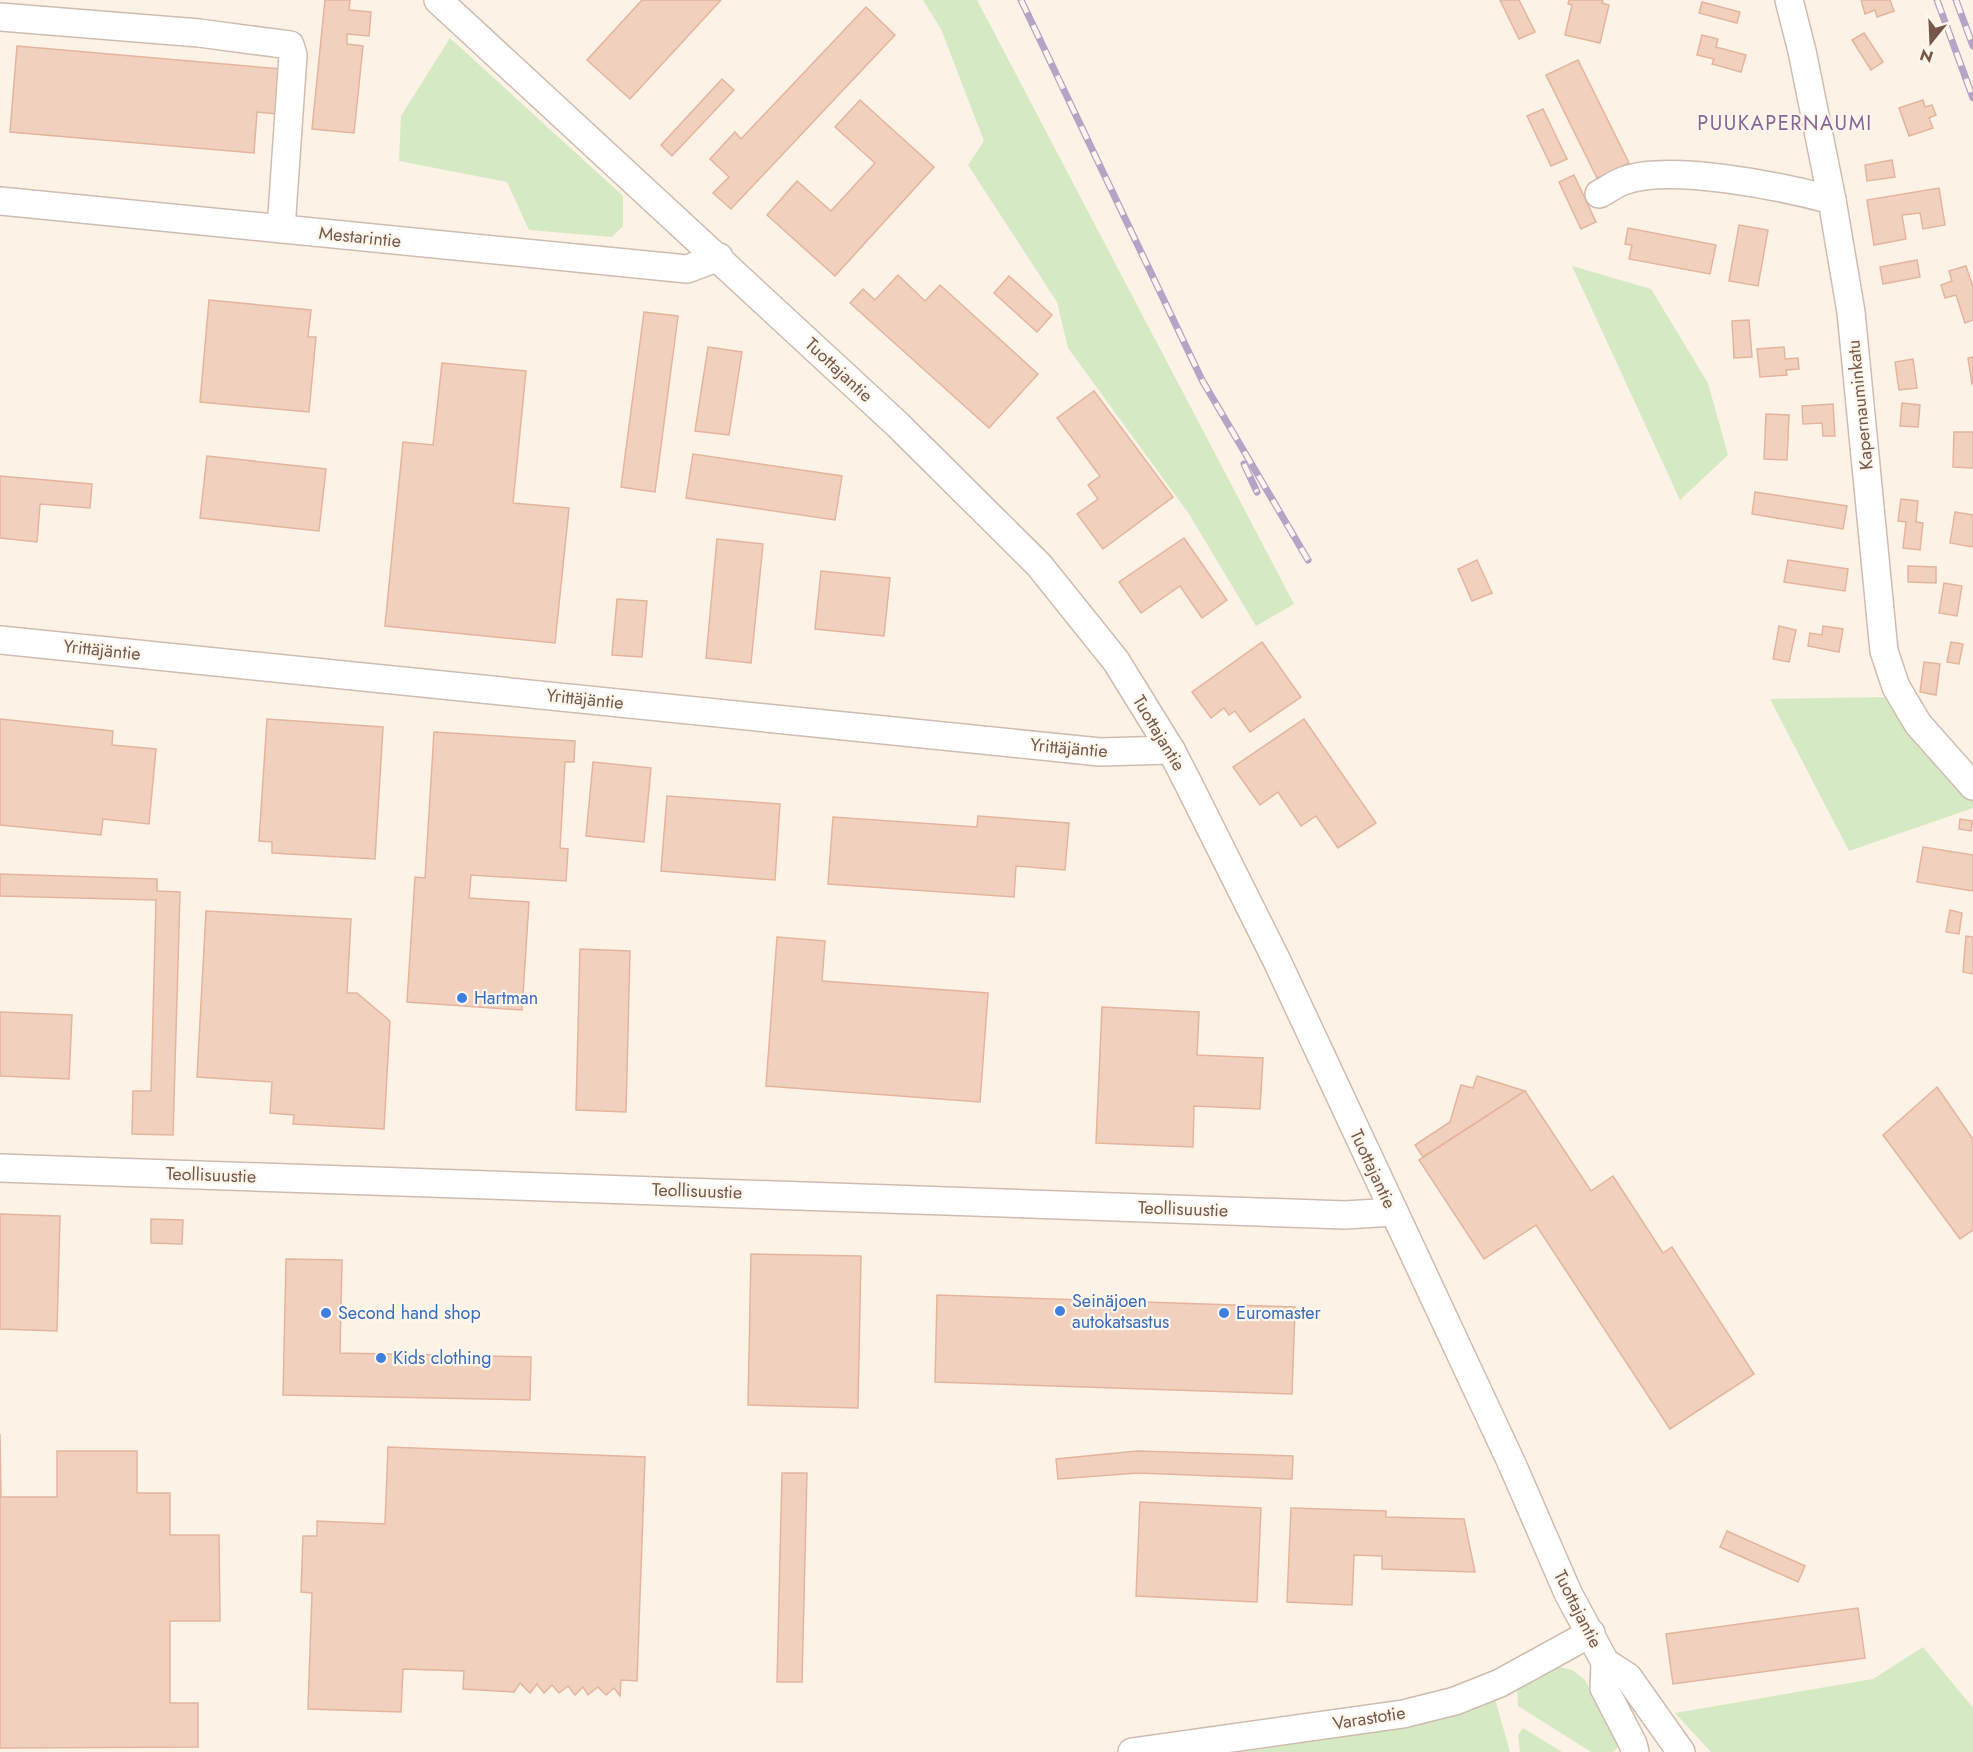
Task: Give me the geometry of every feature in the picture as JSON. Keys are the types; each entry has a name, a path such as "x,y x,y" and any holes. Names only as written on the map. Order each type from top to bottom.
{"street":[{"name":"Tuottajantie","path":"438,0 898,425 1039,565 1116,662 1171,750 1277,961 1512,1464 1568,1593 1605,1662 1604,1688 1634,1744 1635,1752"},
{"name":"Kapernauminkatu","path":"1789,0 1833,200 1851,312 1884,651 1896,687 1918,724 1973,786"},
{"path":"0,17 199,33 290,45 293,55 280,230"},
{"path":"1599,194 1624,180 1662,174 1755,184 1833,200"},
{"name":"Mestarintie","path":"0,201 687,269 719,258"},
{"name":"Yrittäjäntie","path":"0,640 1100,752 1171,750"},
{"name":"Teollisuustie","path":"0,1168 1345,1215 1394,1212"},
{"name":"Varastotie","path":"1132,1752 1403,1714 1455,1701 1500,1683 1591,1633"},
{"name":"Tuottajantie","path":"1605,1662 1628,1677 1681,1752"}],"green space":[{"path":"923,0 977,0 1294,604 1256,626 1189,514 1068,348 1057,302 968,165 984,141 941,29"},
{"path":"450,38 623,196 623,226 612,237 529,230 507,182 399,161 401,116"},
{"path":"1572,266 1651,289 1708,383 1728,455 1680,500"},
{"path":"1889,697 1973,797 1973,808 1849,851 1770,699"},
{"path":"1923,1647 1973,1708 1973,1752 1711,1752 1675,1713 1873,1679"},
{"path":"1556,1666 1572,1670 1584,1679 1621,1744 1613,1752 1591,1752 1518,1706 1517,1688"},
{"path":"1495,1699 1510,1752 1241,1752 1404,1728"},
{"path":"1523,1728 1562,1752 1520,1752 1518,1735"}],"building":[{"path":"325,0 350,0 349,10 371,12 369,36 347,34 347,44 363,46 354,133 312,129"},
{"path":"642,0 721,0 630,99 587,60"},
{"path":"1500,0 1519,0 1535,32 1519,39"},
{"path":"1569,0 1603,0 1602,3 1609,5 1600,43 1565,35 1572,5 1568,4"},
{"path":"1861,0 1890,0 1894,11 1877,17 1875,10 1865,14"},
{"path":"1702,2 1740,12 1737,23 1699,13"},
{"path":"866,7 895,35 731,209 713,193 729,177 710,159 735,132 741,139"},
{"path":"1864,33 1883,62 1871,70 1852,40"},
{"path":"1702,35 1718,39 1716,47 1746,55 1741,72 1712,64 1714,59 1697,55"},
{"path":"17,46 281,69 277,114 257,112 254,153 10,132"},
{"path":"1578,60 1629,163 1597,178 1546,75"},
{"path":"722,79 734,90 672,156 661,145"},
{"path":"860,100 934,167 835,276 767,215 797,181 831,211 875,163 835,127"},
{"path":"1923,100 1925,107 1932,105 1936,115 1929,118 1933,128 1909,136 1899,108"},
{"path":"1543,109 1567,159 1551,166 1527,116"},
{"path":"1892,160 1895,177 1867,181 1865,165"},
{"path":"1574,175 1596,222 1581,229 1559,182"},
{"path":"1939,188 1945,225 1923,229 1920,213 1902,215 1906,239 1874,245 1867,200"},
{"path":"1739,225 1768,230 1758,286 1729,281"},
{"path":"1628,228 1716,245 1710,274 1629,259 1632,245 1625,244"},
{"path":"1917,260 1920,277 1883,284 1880,267"},
{"path":"1966,266 1973,287 1973,320 1965,323 1956,295 1945,298 1941,285 1952,281 1949,271"},
{"path":"898,275 925,301 940,285 1038,374 989,428 850,303 863,289 875,300"},
{"path":"1009,276 1052,315 1037,332 994,293"},
{"path":"209,300 311,310 308,337 316,337 309,412 200,402"},
{"path":"644,312 678,316 655,492 621,487"},
{"path":"1749,320 1752,357 1734,358 1732,321"},
{"path":"708,347 742,352 729,435 695,431"},
{"path":"1784,347 1785,359 1798,358 1799,369 1786,370 1787,375 1760,377 1757,349"},
{"path":"1973,357 1973,384 1972,384 1968,358"},
{"path":"1913,359 1917,388 1899,390 1895,362"},
{"path":"442,363 526,371 513,503 569,508 555,643 385,626 403,442 433,445"},
{"path":"1094,391 1173,497 1103,549 1077,514 1098,499 1088,485 1100,476 1057,418"},
{"path":"1902,403 1920,405 1918,427 1900,426"},
{"path":"1833,404 1835,436 1823,436 1822,423 1803,424 1802,406"},
{"path":"1766,414 1789,415 1787,460 1764,459"},
{"path":"1954,432 1973,432 1973,468 1953,467"},
{"path":"693,454 842,476 835,520 686,498"},
{"path":"207,456 326,469 319,531 200,518"},
{"path":"0,476 92,484 90,508 40,504 37,542 0,538"},
{"path":"1755,492 1847,506 1843,529 1752,514"},
{"path":"1901,499 1918,501 1916,522 1923,523 1920,550 1903,548 1906,522 1898,521"},
{"path":"1955,512 1973,515 1973,547 1950,543"},
{"path":"1184,538 1227,600 1202,618 1180,586 1141,613 1119,582"},
{"path":"717,539 763,544 751,663 706,658"},
{"path":"1477,560 1492,593 1472,601 1458,569"},
{"path":"1788,560 1848,569 1845,591 1784,582"},
{"path":"1908,566 1936,567 1936,583 1908,582"},
{"path":"821,571 890,578 884,636 815,629"},
{"path":"1944,583 1962,586 1957,616 1939,613"},
{"path":"617,599 647,601 642,657 612,655"},
{"path":"1779,626 1796,630 1789,662 1773,659"},
{"path":"1823,626 1843,629 1839,652 1808,646 1810,633 1822,635"},
{"path":"1262,642 1301,697 1250,732 1235,711 1229,715 1224,708 1211,718 1192,692"},
{"path":"1951,642 1963,644 1959,664 1947,662"},
{"path":"1924,662 1940,664 1936,695 1920,692"},
{"path":"0,719 113,731 112,745 156,749 149,824 103,819 101,835 0,825"},
{"path":"267,719 383,727 375,859 272,853 272,842 259,841"},
{"path":"1304,719 1376,823 1338,848 1316,816 1301,826 1278,792 1260,805 1233,767"},
{"path":"434,732 575,741 574,762 565,762 560,848 568,849 566,881 471,875 469,898 529,902 522,1010 407,1002 415,877 425,878"},
{"path":"593,762 651,768 644,842 586,836"},
{"path":"667,796 780,804 775,880 661,871"},
{"path":"978,816 1069,823 1065,870 1016,866 1014,897 828,884 833,817 977,827"},
{"path":"1960,819 1973,821 1971,831 1959,829"},
{"path":"1923,847 1973,855 1973,891 1917,882"},
{"path":"0,874 157,879 157,891 180,892 173,1135 132,1134 133,1091 151,1091 156,900 0,896"},
{"path":"1950,910 1962,913 1959,934 1946,932"},
{"path":"206,911 351,919 347,993 357,993 390,1021 384,1129 293,1124 294,1115 270,1113 272,1082 197,1077"},
{"path":"1966,936 1973,937 1973,974 1963,972"},
{"path":"777,937 825,941 822,981 988,993 980,1102 766,1086"},
{"path":"580,949 630,951 626,1112 576,1110"},
{"path":"1102,1007 1199,1012 1197,1055 1263,1058 1260,1109 1194,1106 1193,1147 1096,1143"},
{"path":"0,1012 72,1015 69,1079 0,1076"},
{"path":"1477,1076 1525,1091 1423,1157 1415,1145 1450,1122 1461,1085 1473,1088"},
{"path":"1937,1087 1973,1139 1973,1230 1960,1239 1883,1135"},
{"path":"1525,1091 1591,1191 1613,1176 1663,1253 1672,1247 1754,1374 1670,1429 1536,1225 1484,1259 1419,1160"},
{"path":"0,1214 60,1216 57,1331 0,1329"},
{"path":"151,1219 183,1220 182,1244 151,1243"},
{"path":"751,1254 861,1256 858,1408 748,1405"},
{"path":"286,1259 342,1260 340,1353 531,1357 530,1400 283,1395"},
{"path":"937,1295 1295,1307 1292,1394 935,1382"},
{"path":"0,1434 1,1497 57,1497 57,1451 137,1451 137,1493 170,1493 170,1535 219,1535 220,1621 170,1621 170,1703 198,1703 198,1747 0,1748"},
{"path":"388,1447 645,1457 637,1681 621,1680 620,1696 614,1688 606,1695 598,1687 588,1695 583,1687 575,1695 568,1686 559,1693 552,1685 544,1693 537,1684 530,1693 520,1683 514,1692 463,1689 464,1671 403,1669 401,1712 308,1709 312,1593 301,1592 303,1536 317,1536 317,1521 385,1524"},
{"path":"1137,1451 1293,1456 1292,1479 1138,1473 1058,1479 1056,1459"},
{"path":"782,1473 807,1473 802,1682 777,1682"},
{"path":"1140,1502 1261,1508 1257,1602 1136,1596"},
{"path":"1291,1508 1386,1511 1386,1517 1464,1519 1475,1572 1382,1569 1382,1556 1354,1555 1352,1605 1287,1602"},
{"path":"1727,1531 1805,1566 1798,1582 1720,1547"},
{"path":"1858,1608 1865,1658 1673,1684 1666,1634"}],"railway":[{"path":"1021,0 1202,380 1308,560"},
{"path":"1937,0 1973,98"},
{"path":"1956,0 1973,46"},
{"path":"1244,464 1257,492"}],"place":[{"name":"Hartman","path":"462,998"},
{"name":"Seinäjoen autokatsastus","path":"1060,1311"},
{"name":"Second hand shop","path":"326,1313"},
{"name":"Euromaster","path":"1224,1313"},
{"name":"Kids clothing","path":"381,1358"}],"district":[{"name":"PUUKAPERNAUMI","path":"1785,123"}]}
